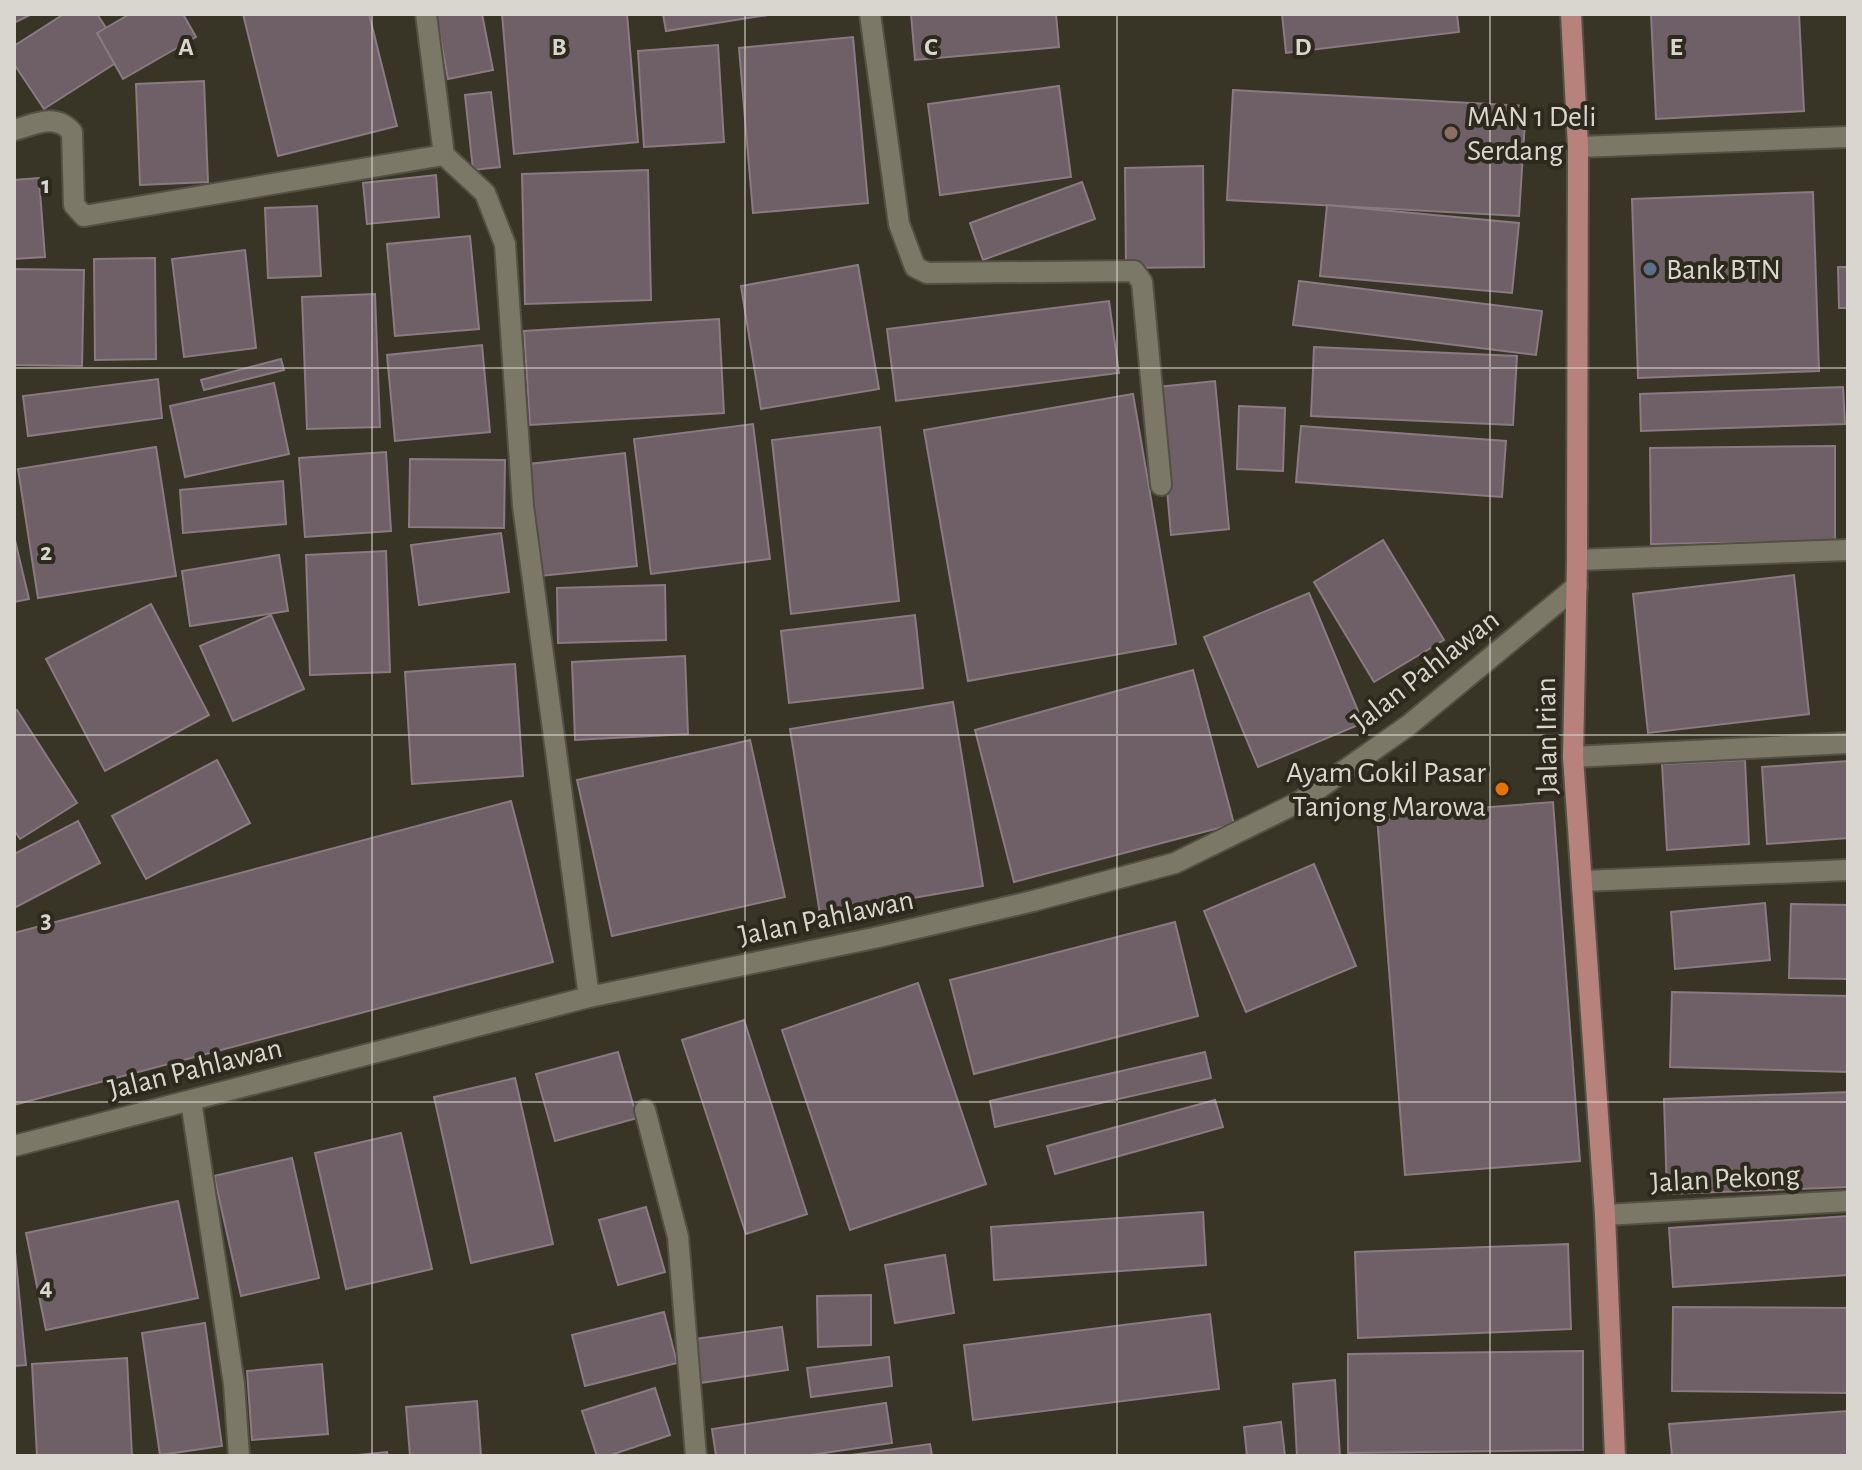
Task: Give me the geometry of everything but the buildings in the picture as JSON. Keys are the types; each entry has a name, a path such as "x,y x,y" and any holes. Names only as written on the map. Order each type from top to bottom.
{"main road":[{"name":"Jalan Irian","path":"1571,14 1578,147 1577,586 1573,757 1605,1215 1615,1456"}],"street":[{"path":"426,14 444,155 485,193 505,244 523,506 589,997"},
{"path":"870,14 899,224 915,267 927,273 1134,271 1142,282 1161,485"},
{"path":"14,130 48,121 64,123 72,132 74,205 84,216 444,155"},
{"path":"1578,147 1848,137"},
{"path":"1577,560 1848,550"},
{"name":"Jalan Pahlawan","path":"14,1146 589,997 888,935 1175,863 1301,801 1409,725 1577,586"},
{"path":"1573,757 1848,743"},
{"path":"1583,881 1848,870"},
{"path":"191,1101 234,1384 239,1456"},
{"path":"645,1110 678,1237 696,1456"},
{"name":"Jalan Pekong","path":"1605,1215 1848,1201"}],"place":[{"name":"MAN 1 Deli Serdang","path":"1451,133"},
{"name":"Bank BTN","path":"1650,269"},
{"name":"Ayam Gokil Pasar Tanjong Marowa","path":"1502,789"}]}
